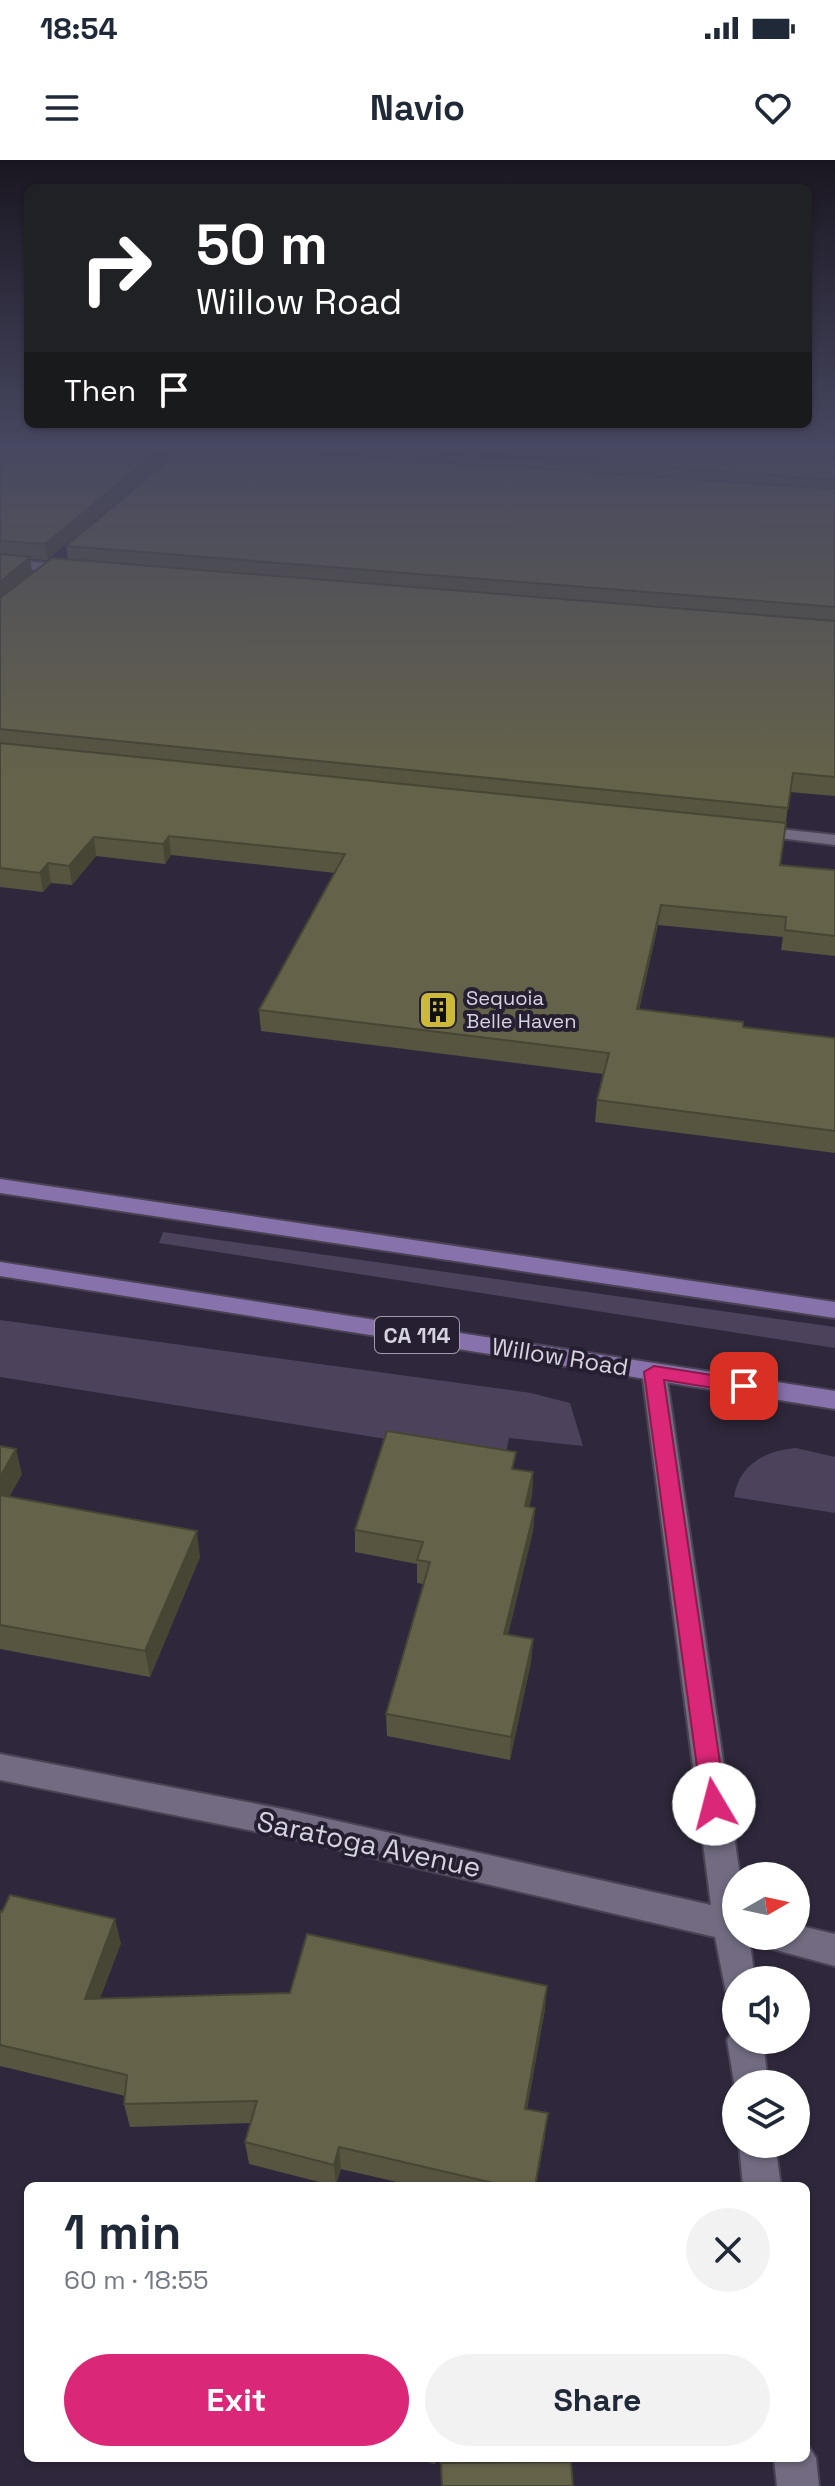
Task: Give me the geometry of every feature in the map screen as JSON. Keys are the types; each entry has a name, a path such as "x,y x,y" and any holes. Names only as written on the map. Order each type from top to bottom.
{"main road":[{"path":"0,1186 835,1310"},
{"name":"Willow Road","path":"0,1269 835,1400"}],"street":[{"path":"38,577 63,557"},
{"path":"0,563 95,571"},
{"path":"740,830 835,840"},
{"path":"654,1372 725,1862"},
{"name":"Saratoga Avenue","path":"0,1767 288,1824 722,1923"},
{"path":"810,1944 835,1950"},
{"path":"759,2158 762,2182"},
{"path":"795,2462 798,2486"}],"shaded area":[{"path":"163,1232 835,1327 835,1348 159,1243"},
{"path":"0,1320 531,1393 570,1403 583,1446 509,1438 505,1458 0,1377"},
{"path":"796,1448 835,1457 835,1513 734,1497 741,1476 755,1461 774,1452"}],"building":[{"path":"0,557 30,557 0,582"},
{"path":"199,557 835,557 835,607"},
{"path":"52,558 835,621 835,777 793,773 788,808 0,729 0,598"},
{"path":"0,743 786,823 780,865 835,870 835,936 785,930 786,917 661,905 637,1009 743,1022 743,1027 835,1038 835,1131 597,1100 609,1053 259,1010 345,854 169,836 163,844 94,837 69,866 48,863 40,873 0,868"},
{"path":"387,1431 516,1452 512,1469 533,1472 525,1506 535,1508 504,1634 533,1639 511,1737 386,1714 430,1562 417,1560 423,1542 355,1530"},
{"path":"0,1446 16,1449 0,1477"},
{"path":"0,1495 197,1531 145,1651 0,1625"},
{"path":"10,1895 115,1919 85,1999 290,1993 307,1934 547,1986 525,2109 548,2113 536,2182 489,2182 339,2147 334,2165 245,2142 257,2101 124,2104 127,2075 0,2045 2,1912"},
{"path":"571,2462 573,2486 442,2486 441,2463"}],"place":[{"name":"Sequoia Belle Haven","path":"438,1010"}],"route":[{"path":"714,1804 660,1433 654,1372 744,1386"}]}
